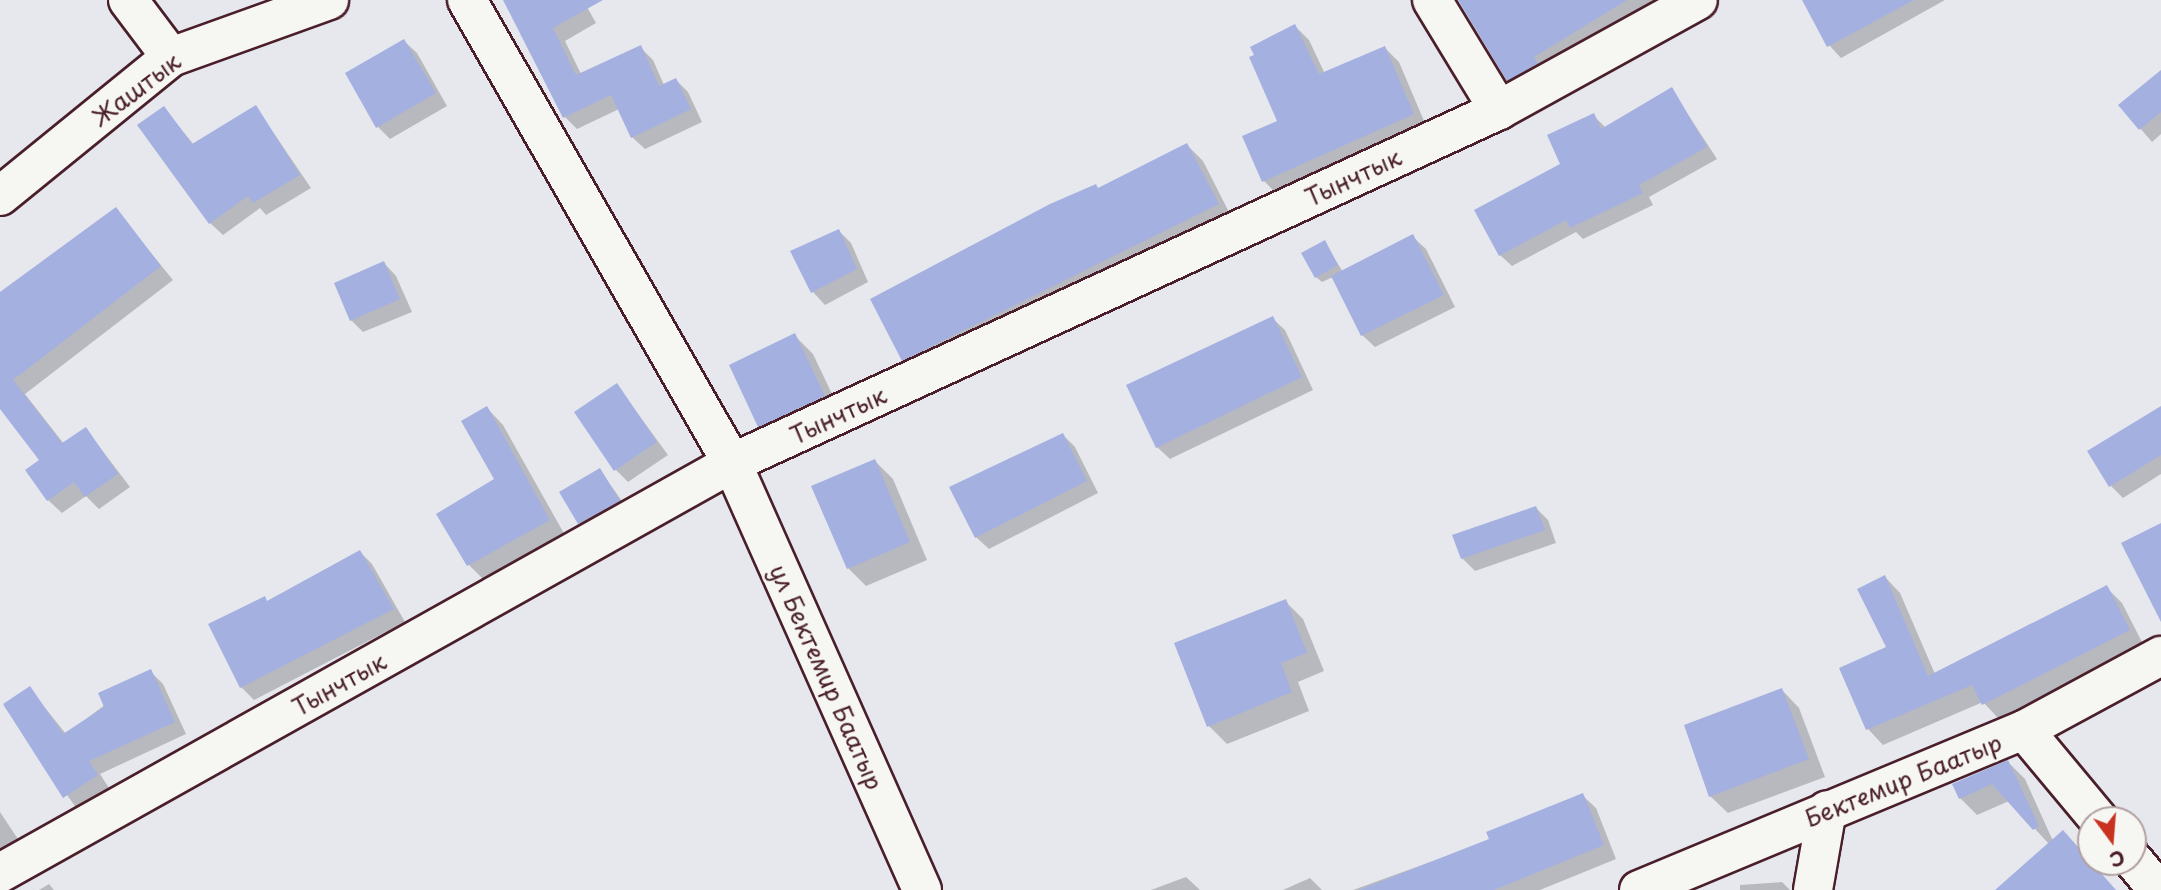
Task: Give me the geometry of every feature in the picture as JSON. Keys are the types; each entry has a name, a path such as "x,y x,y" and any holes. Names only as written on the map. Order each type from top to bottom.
{"street":[{"path":"128,0 171,57"},
{"name":"Жаштык","path":"0,195 171,57 329,0"},
{"name":"ул Бектемир Баатыр","path":"467,0 732,463 922,890"},
{"path":"1432,0 1499,110"},
{"name":"Тынчтык","path":"0,873 732,463 1499,110 1698,0"},
{"name":"Бектемир Баатыр","path":"1639,890 2024,730 2161,656"},
{"path":"2024,730 2087,806"},
{"path":"1813,890 1828,810"},
{"path":"2146,876 2158,890"}],"building":[{"path":"503,0 603,0 553,28 576,75 641,45 659,86 676,78 691,109 631,138 611,95 563,118"},
{"path":"1458,0 1627,0 1534,57 1538,63 1507,81"},
{"path":"1802,0 1914,0 1827,47"},
{"path":"1295,24 1319,74 1385,46 1414,114 1262,182 1242,136 1277,121 1249,57 1254,55 1250,47"},
{"path":"404,39 436,93 376,128 345,73"},
{"path":"2161,70 2161,112 2139,130 2118,105"},
{"path":"1672,87 1707,147 1639,185 1643,193 1570,228 1566,220 1499,256 1474,210 1560,164 1547,135 1594,113 1601,129"},
{"path":"256,105 300,175 253,203 248,196 209,224 137,125 164,106 192,144"},
{"path":"1187,143 1219,204 902,361 870,299 1050,204 1096,184 1098,188"},
{"path":"116,207 161,266 13,380 62,443 86,427 118,474 85,497 74,482 47,501 25,470 39,460 0,409 0,292"},
{"path":"839,229 857,269 811,293 790,251"},
{"path":"1413,234 1444,295 1361,336 1331,276"},
{"path":"1325,240 1338,265 1315,278 1301,253"},
{"path":"384,261 400,299 350,321 334,283"},
{"path":"1273,316 1302,377 1156,448 1126,385"},
{"path":"795,333 825,396 758,427 729,365"},
{"path":"617,383 657,442 614,471 574,412"},
{"path":"487,406 550,520 467,566 436,514 494,479 461,421"},
{"path":"2161,406 2161,455 2109,487 2087,451"},
{"path":"1063,433 1087,481 975,538 949,487"},
{"path":"875,459 910,542 847,569 811,486"},
{"path":"600,468 620,501 578,524 559,492"},
{"path":"1536,506 1545,530 1461,559 1452,535"},
{"path":"2161,523 2161,622 2121,543"},
{"path":"360,550 394,609 240,688 208,624 265,596 267,601"},
{"path":"1885,575 1928,676 2107,585 2130,630 1982,705 1972,685 1866,730 1839,668 1886,647 1857,589"},
{"path":"1286,599 1307,653 1281,663 1292,692 1207,727 1174,643"},
{"path":"151,669 175,722 89,761 98,775 63,798 3,704 30,686 63,734 104,707 98,693"},
{"path":"1782,688 1809,759 1709,797 1684,725"},
{"path":"2008,760 2039,826 2033,830 1992,784 1959,799 1952,784"},
{"path":"1583,793 1604,845 1494,890 1359,890 1489,839 1486,832"},
{"path":"2063,830 2077,846 2077,876 2104,876 2116,890 1995,890"}]}
